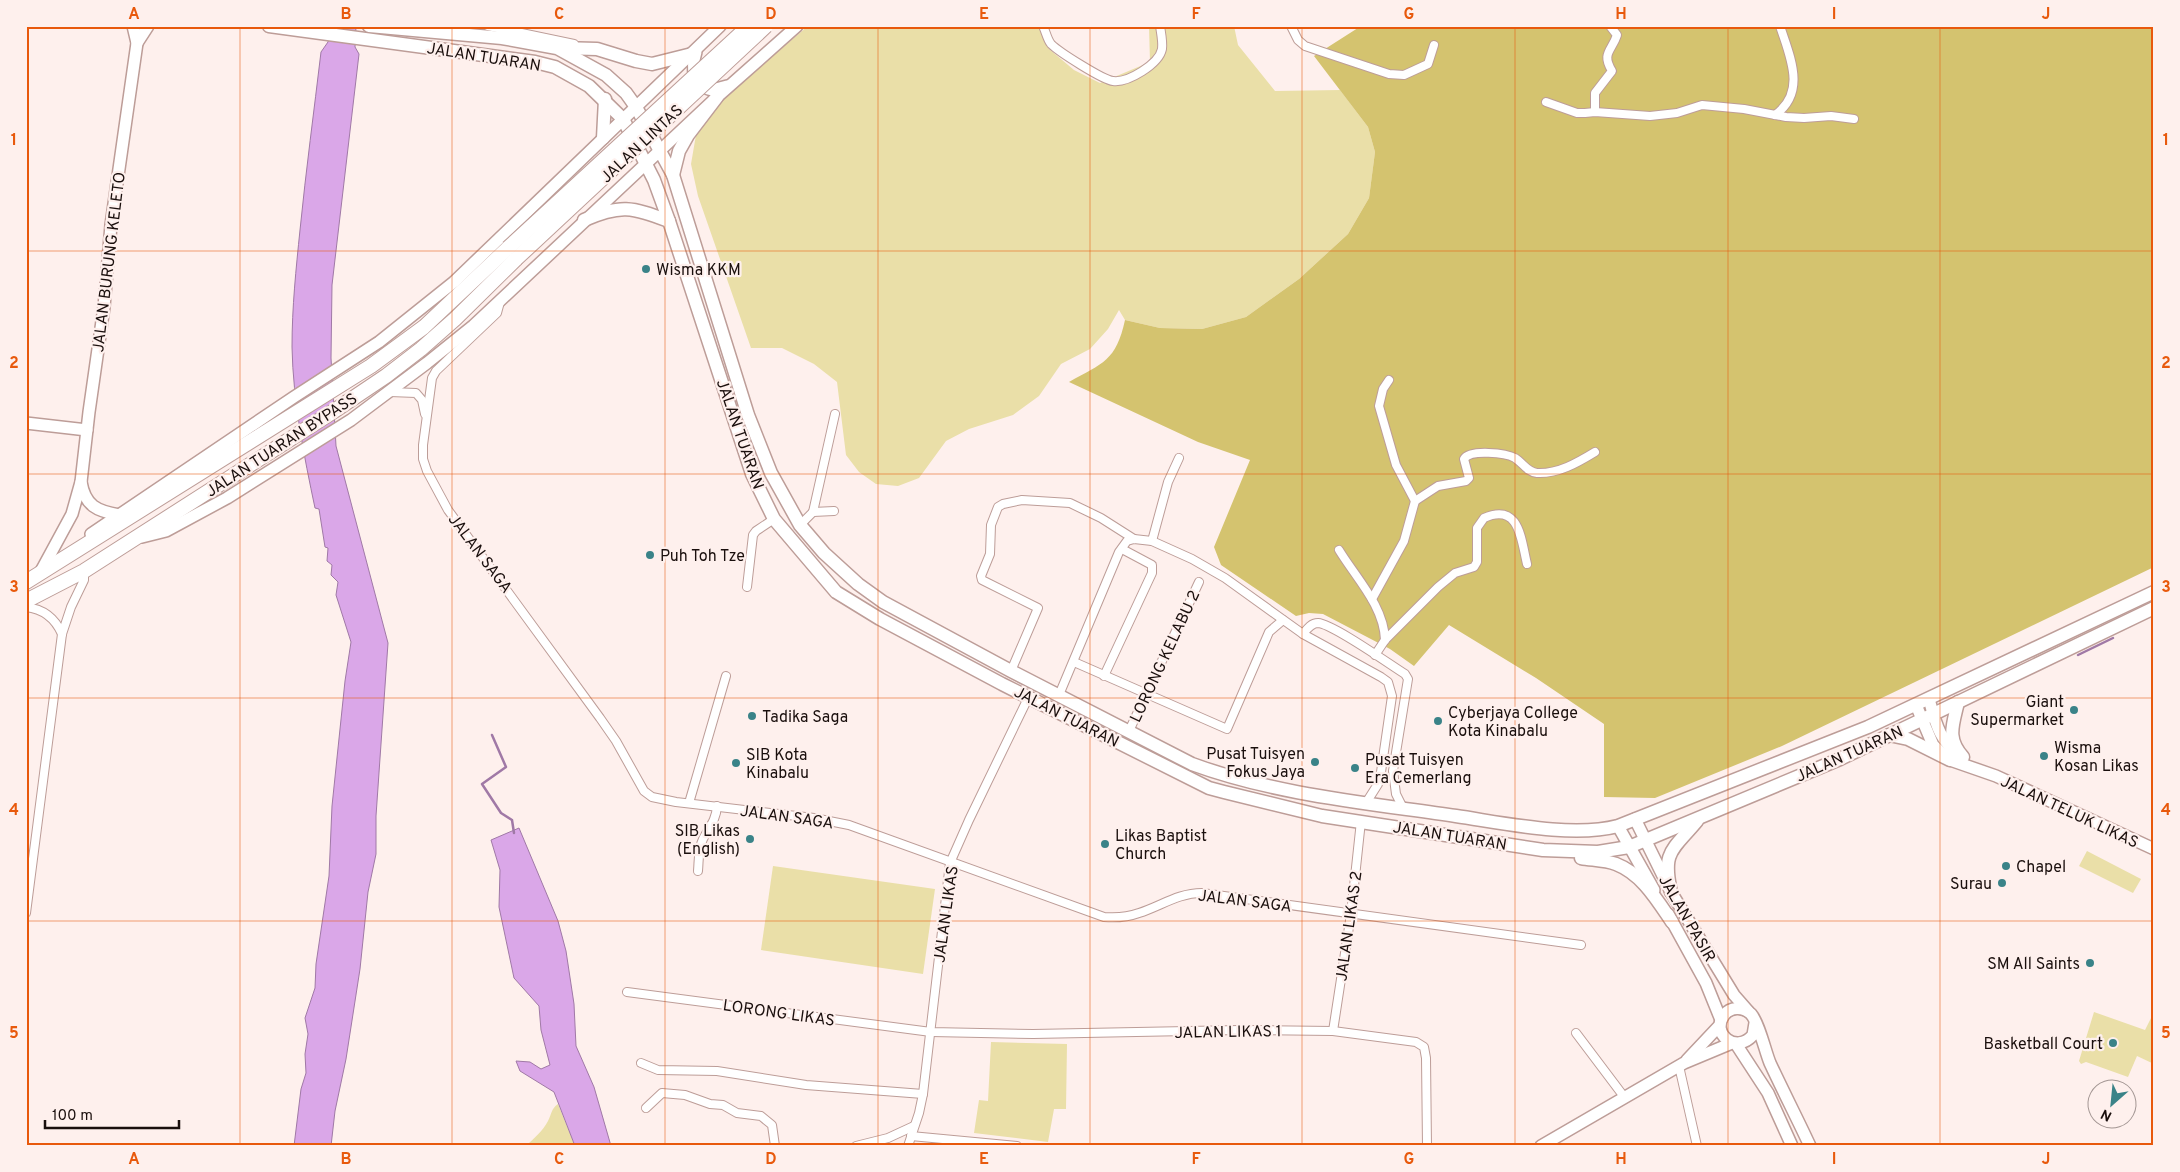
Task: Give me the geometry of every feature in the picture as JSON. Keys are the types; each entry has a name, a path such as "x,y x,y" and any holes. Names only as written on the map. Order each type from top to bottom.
{"highway":[{"name":"JALAN LINTAS","path":"512,253 749,26"},
{"name":"JALAN LINTAS","path":"512,253 766,26"},
{"name":"JALAN TUARAN BYPASS","path":"26,582 378,361 424,327 512,253"},
{"name":"JALAN TUARAN BYPASS","path":"26,601 84,571 334,411 421,349 512,253"}],"main road":[{"name":"JALAN TUARAN","path":"269,26 479,54 555,67 590,86 623,120 645,163 669,221 752,474 774,519 836,592 880,619 1209,788 1322,816 1551,851 1598,852 1629,846 1645,840 1840,759 2154,608"},
{"name":"JALAN TUARAN","path":"369,26 502,38 557,48 606,75 626,93 636,107 673,175 748,415 771,473 800,525 824,553 849,577 883,602 901,612 1192,764 1236,778 1274,788 1488,821 1587,832 1618,826 1868,727 2154,592"},
{"path":"557,48 597,49 652,64 694,52"},
{"path":"673,175 679,151 688,135 717,97"},
{"path":"603,138 605,100"},
{"path":"584,220 606,210 617,208 669,221"},
{"path":"716,364 731,358"},
{"path":"2129,604 2135,618"},
{"path":"901,612 913,625 1027,686 1029,696"},
{"path":"1958,702 1952,733 1954,746 1963,757"},
{"path":"1889,736 1908,739 1950,760"},
{"path":"1671,892 1666,872 1667,858 1699,819"},
{"path":"1551,851 1568,856 1615,864 1630,872 1646,886 1672,922"}],"street":[{"name":"JALAN BURUNG KELETO","path":"118,515 99,511 93,507 83,491 82,482 87,430 104,307 111,225 137,43 133,26"},
{"name":"JALAN BURUNG KELETO","path":"137,43 148,26"},
{"path":"488,26 597,49"},
{"path":"40,574 77,543 294,397 342,367 433,301 720,26"},
{"path":"135,538 166,531 227,498 292,458 390,392 473,326 607,198 797,26"},
{"path":"1043,26 1049,42 1058,50 1099,76 1118,82 1151,66 1162,49 1160,26"},
{"path":"1291,26 1298,40 1305,46 1390,74 1404,75 1428,64 1434,45"},
{"path":"1595,112 1595,92 1611,76 1612,71 1607,60 1608,52 1617,36 1610,26"},
{"path":"1775,115 1786,107 1790,100 1794,81 1792,67 1780,26"},
{"path":"540,37 557,48"},
{"path":"694,52 692,72 699,83 712,90 731,84"},
{"path":"1546,102 1577,113 1595,112 1650,116 1677,113 1702,106 1804,118 1831,116 1854,119"},
{"path":"576,164 588,163 603,174 608,187 607,198"},
{"name":"JALAN SAGA","path":"501,300 497,313 436,371 432,378 431,394 425,418 423,459 426,471 448,510 616,741 644,791 658,799 831,821 908,845 950,863 1104,917 1117,918 1138,914 1187,893 1264,901 1581,944"},
{"path":"1389,380 1383,388 1379,406 1396,464 1415,501"},
{"name":"JALAN SAGA","path":"390,392 416,393 422,400 425,418"},
{"path":"800,525 813,512 835,414"},
{"path":"26,423 87,430"},
{"path":"1372,599 1404,541 1415,501 1438,486 1466,481 1469,478 1464,459 1468,455 1482,453 1507,455 1516,459 1532,472 1538,473 1563,469 1594,452"},
{"path":"1152,541 1168,482 1178,458"},
{"name":"JALAN BURUNG KELETO","path":"40,574 72,514 82,482"},
{"path":"1011,671 1038,608 982,580 981,576 990,554 991,525 998,507 1022,500 1070,503 1101,518 1134,539"},
{"path":"813,512 834,511"},
{"path":"1375,655 1385,640 1444,583 1456,573 1474,567 1477,562 1477,528 1484,518 1497,514 1508,516 1517,523 1527,564"},
{"path":"747,587 753,535 774,519"},
{"path":"1059,695 1122,549 1127,541 1134,539 1152,541 1213,570 1303,634 1388,682 1391,690 1382,772 1378,784 1366,803"},
{"path":"1104,676 1152,574 1152,565 1122,549"},
{"path":"1339,550 1372,599 1383,622 1385,640"},
{"path":"26,913 62,634 71,607 84,580 84,571"},
{"name":"LORONG KELABU 2","path":"1129,731 1199,582"},
{"path":"26,607 52,616 62,634"},
{"path":"1074,662 1227,729 1269,632 1283,620"},
{"path":"1303,634 1309,626 1318,623 1348,638 1405,674 1408,679 1393,771 1396,794 1403,808"},
{"path":"688,803 726,676"},
{"name":"JALAN LIKAS","path":"908,1146 919,1113 922,1094 950,863 1029,696"},
{"name":"JALAN TELUK LIKAS","path":"1929,699 1927,717 1933,745 1950,760 1986,773 2154,849"},
{"name":"JALAN TELUK LIKAS","path":"1916,705 1939,730 1948,746 1986,773"},
{"path":"698,871 700,848 715,820 717,806"},
{"name":"JALAN PASIR","path":"1635,819 1671,892 1734,995 1750,1012"},
{"name":"JALAN LIKAS 2","path":"1333,1031 1351,914 1361,821"},
{"name":"JALAN PASIR","path":"1618,826 1706,983 1721,1022"},
{"name":"LORONG LIKAS","path":"627,992 931,1032"},
{"path":"1681,1064 1721,1022 1724,1015 1733,1009 1739,1008 1750,1012 1770,1063 1810,1146"},
{"path":"1721,1022 1723,1036 1734,1043 1768,1093 1792,1146"},
{"path":"1540,1146 1681,1064 1734,1043 1749,1040 1755,1029 1755,1023"},
{"name":"JALAN LIKAS 1","path":"931,1032 1033,1034 1240,1030 1333,1031 1416,1042 1424,1047 1427,1067 1427,1146"},
{"path":"1576,1033 1625,1098"},
{"path":"641,1063 658,1070 717,1071 806,1085 922,1094"},
{"path":"1681,1064 1697,1146"},
{"path":"646,1108 662,1093 673,1093 710,1104 723,1105 737,1113 761,1116 772,1125 775,1146"},
{"path":"856,1146 888,1138 914,1126"},
{"path":"911,1136 1017,1146"}],"shaded area":[{"path":"331,26 356,26 355,47 359,54 332,285 331,358 336,446 388,643 376,816 376,854 368,892 360,969 346,1059 335,1111 331,1146 294,1146 301,1089 306,1073 305,1054 308,1034 305,1018 315,988 316,964 329,876 332,806 351,642 336,595 338,582 331,575 332,565 327,561 328,548 325,547 319,509 315,508 307,468 297,408 292,347 296,274 310,141 321,52 328,42"},
{"path":"808,26 1038,26 1049,49 1074,70 1100,83 1150,62 1149,26 1234,26 1238,45 1275,91 1340,90 1368,127 1375,152 1369,198 1348,234 1299,279 1246,317 1202,329 1160,328 1125,320 1119,310 1108,329 1090,349 1061,364 1039,396 1013,415 969,429 946,441 919,478 898,486 876,484 859,472 846,455 837,382 814,364 782,348 751,348 698,196 691,164 697,129 716,104"},
{"path":"1361,26 2154,26 2154,567 1782,746 1655,798 1604,797 1604,724 1536,678 1449,625 1414,666 1390,649 1323,614 1309,613 1296,616 1221,565 1214,547 1250,460 1198,442 1069,382 1099,365 1112,353 1125,320 1160,328 1202,329 1246,317 1299,279 1348,234 1369,198 1375,152 1368,127 1314,56"},
{"path":"519,828 558,921 566,951 574,1004 576,1046 594,1087 611,1146 575,1146 554,1092 520,1071 516,1061 530,1062 541,1069 550,1065 541,1030 539,1006 514,978 499,907 500,870 491,840"},
{"path":"2087,851 2141,879 2133,893 2079,866"},
{"path":"773,866 935,889 923,974 761,950"},
{"name":"Basketball Court","path":"2094,1012 2145,1030 2154,1012 2154,1064 2137,1056 2128,1077 2086,1062 2081,1064 2079,1061"},
{"path":"991,1042 1067,1044 1066,1109 1054,1109 1048,1142 974,1133 979,1100 988,1101"},
{"path":"558,1104 575,1146 526,1146 544,1128 553,1109"}],"waterway":[{"path":"2078,655 2113,638"},
{"path":"492,735 506,767 482,784 501,813 512,820 514,833"}],"place":[{"name":"Wisma KKM","path":"646,269"},
{"name":"Puh Toh Tze","path":"650,555"},
{"name":"Giant Supermarket","path":"2074,710"},
{"name":"Tadika Saga","path":"752,716"},
{"name":"Cyberjaya College Kota Kinabalu","path":"1438,721"},
{"name":"Wisma Kosan Likas","path":"2044,756"},
{"name":"Pusat Tuisyen Fokus Jaya","path":"1315,762"},
{"name":"SIB Kota Kinabalu","path":"736,763"},
{"name":"Pusat Tuisyen Era Cemerlang","path":"1355,768"},
{"name":"SIB Likas (English)","path":"750,839"},
{"name":"Likas Baptist Church","path":"1105,844"},
{"name":"Chapel","path":"2006,866"},
{"name":"Surau","path":"2002,883"},
{"name":"SM All Saints","path":"2090,963"},
{"name":"Basketball Court","path":"2113,1043"}]}
